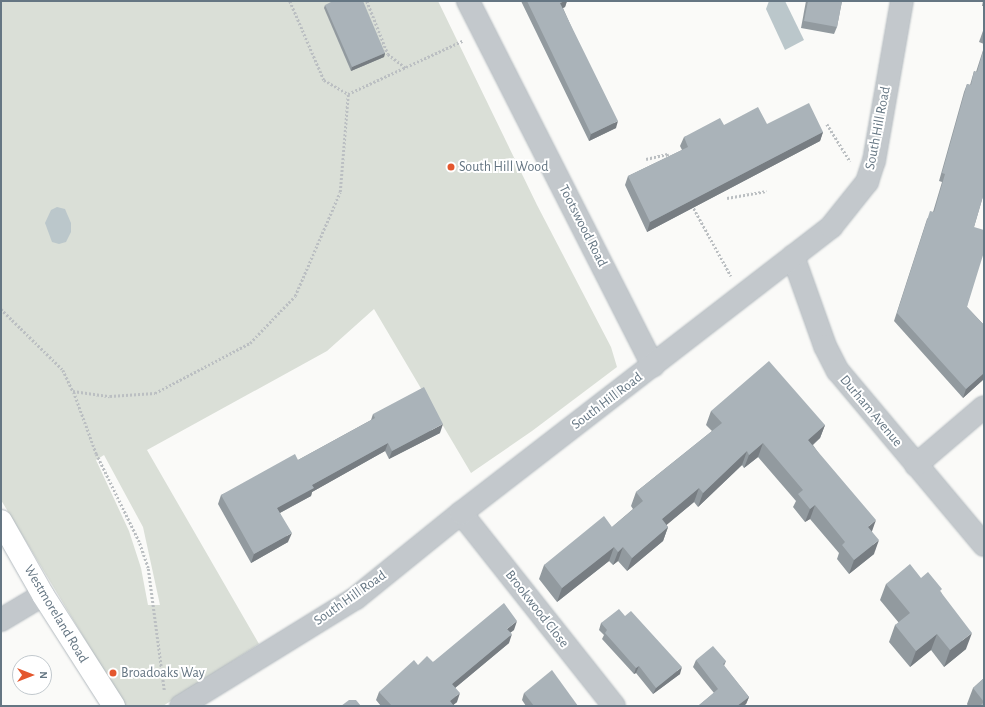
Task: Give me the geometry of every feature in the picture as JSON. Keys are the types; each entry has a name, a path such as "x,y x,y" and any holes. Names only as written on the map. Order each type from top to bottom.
{"main road":[{"name":"Westmoreland Road","path":"1,521 43,595 114,706"}],"street":[{"name":"Tootswood Road","path":"468,1 653,366"},
{"name":"South Hill Road","path":"173,702 356,598 461,513 653,366 836,222 865,185 874,161 902,1"},
{"name":"Durham Avenue","path":"793,256 830,359 916,465 984,545"},
{"path":"916,465 984,407"},
{"name":"Brookwood Close","path":"461,513 614,706"},
{"path":"1,620 43,595"}],"path":[{"path":"290,1 324,80 348,94"},
{"path":"366,1 388,54 406,68"},
{"path":"348,94 484,30"},
{"path":"73,391 110,396 155,393 250,343 295,296 340,192 348,94"},
{"path":"827,124 865,185"},
{"path":"646,158 668,154 671,161"},
{"path":"727,198 766,191"},
{"path":"691,203 708,238 743,296"},
{"path":"1,309 63,370 73,391 96,454 139,542 148,568 173,702"}],"shaded area":[{"name":"South Hill Wood","path":"1,1 438,1 537,205 611,347 617,367 532,431 471,473 374,309 327,351 147,450 259,644 163,706 125,706 1,500","holes":["104,455 143,527 160,605 148,605 141,568 129,531 96,460"]},
{"path":"769,1 785,1 804,40 785,50 766,9"},
{"path":"57,207 65,209 71,223 71,232 66,242 59,244 52,242 45,223 51,210"}],"building":[{"path":"333,1 363,1 385,53 352,67 325,5"},
{"path":"527,1 565,1 560,3 618,121 591,134"},
{"path":"808,1 842,1 837,27 804,21"},
{"path":"984,48 984,193 974,227 984,230 984,252 967,307 984,325 984,373 966,389 897,313 930,211 934,212 945,174 942,173 967,84 971,85 974,71 977,72"},
{"path":"809,103 823,132 650,222 628,176 688,147 684,137 720,118 724,125 758,107 767,124"},
{"path":"769,361 825,425 808,440 876,520 868,527 879,540 854,560 842,545 845,542 815,505 810,509 798,494 803,490 763,443 749,455 747,451 703,493 699,488 662,519 668,527 632,558 623,547 618,552 614,547 562,588 544,565 604,516 612,527 643,501 636,492 722,423 711,411"},
{"path":"424,387 443,424 392,451 388,443 312,485 314,488 277,508 292,533 254,554 221,495 295,454 298,460 375,418 373,414"},
{"path":"910,564 921,578 928,572 942,589 940,591 972,633 950,650 937,634 916,651 895,625 910,613 886,584"},
{"path":"504,603 517,621 507,629 512,634 452,684 460,693 450,701 454,706 392,706 379,692 414,660 418,665 427,656 433,662"},
{"path":"619,609 625,616 631,611 682,667 656,688 639,666 636,668 605,633 607,630 601,623"},
{"path":"713,646 726,661 723,664 749,697 737,706 698,706 718,689 696,660"},
{"path":"552,670 578,706 534,706 524,693"},
{"path":"984,678 984,702 973,688"},
{"path":"349,700 356,700 361,706 341,706"}],"place":[{"name":"South Hill Wood","path":"451,167"},
{"name":"Broadoaks Way","path":"113,673"}]}
